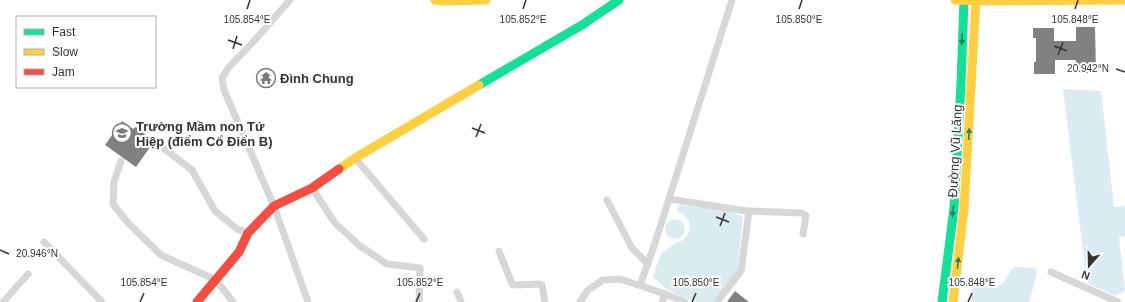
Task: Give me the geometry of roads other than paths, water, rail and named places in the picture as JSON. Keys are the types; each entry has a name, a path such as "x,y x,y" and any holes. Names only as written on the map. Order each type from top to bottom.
{"street":[{"path":"290,0 229,67 222,78 224,90 274,206 308,302"},
{"path":"435,0 486,0"},
{"path":"197,302 239,252 248,233 274,206 312,188 356,158 582,25 619,0"},
{"path":"640,285 732,0"},
{"path":"955,0 990,2 1125,0"},
{"name":"Đường Vũ Lăng","path":"942,302 944,296 954,208 964,0"},
{"name":"Đường Vũ Lăng","path":"953,302 964,209 976,0"},
{"path":"158,144 192,170 215,211 237,229 248,233"},
{"path":"957,157 967,159"},
{"path":"356,158 424,239"},
{"path":"121,161 114,182 113,204 128,223 161,255 216,280 233,302"},
{"path":"312,188 335,223 360,246 387,264 420,268 418,302"},
{"path":"669,199 749,211 802,213 806,216 803,234"},
{"path":"607,200 632,248 648,264"},
{"path":"717,302 742,271 749,211"},
{"path":"44,242 102,302"},
{"path":"499,250 512,284 542,285 545,302"},
{"path":"1051,272 1118,302"},
{"path":"3,302 28,274"},
{"path":"580,302 588,290 604,280 620,279 685,302"},
{"path":"457,292 461,302"},
{"path":"662,302 665,294"}],"place":[{"name":"Đình Chung","path":"266,78"},
{"name":"Trường Mầm non Tứ Hiệp (điểm Cổ Điển B)","path":"122,133"}]}
